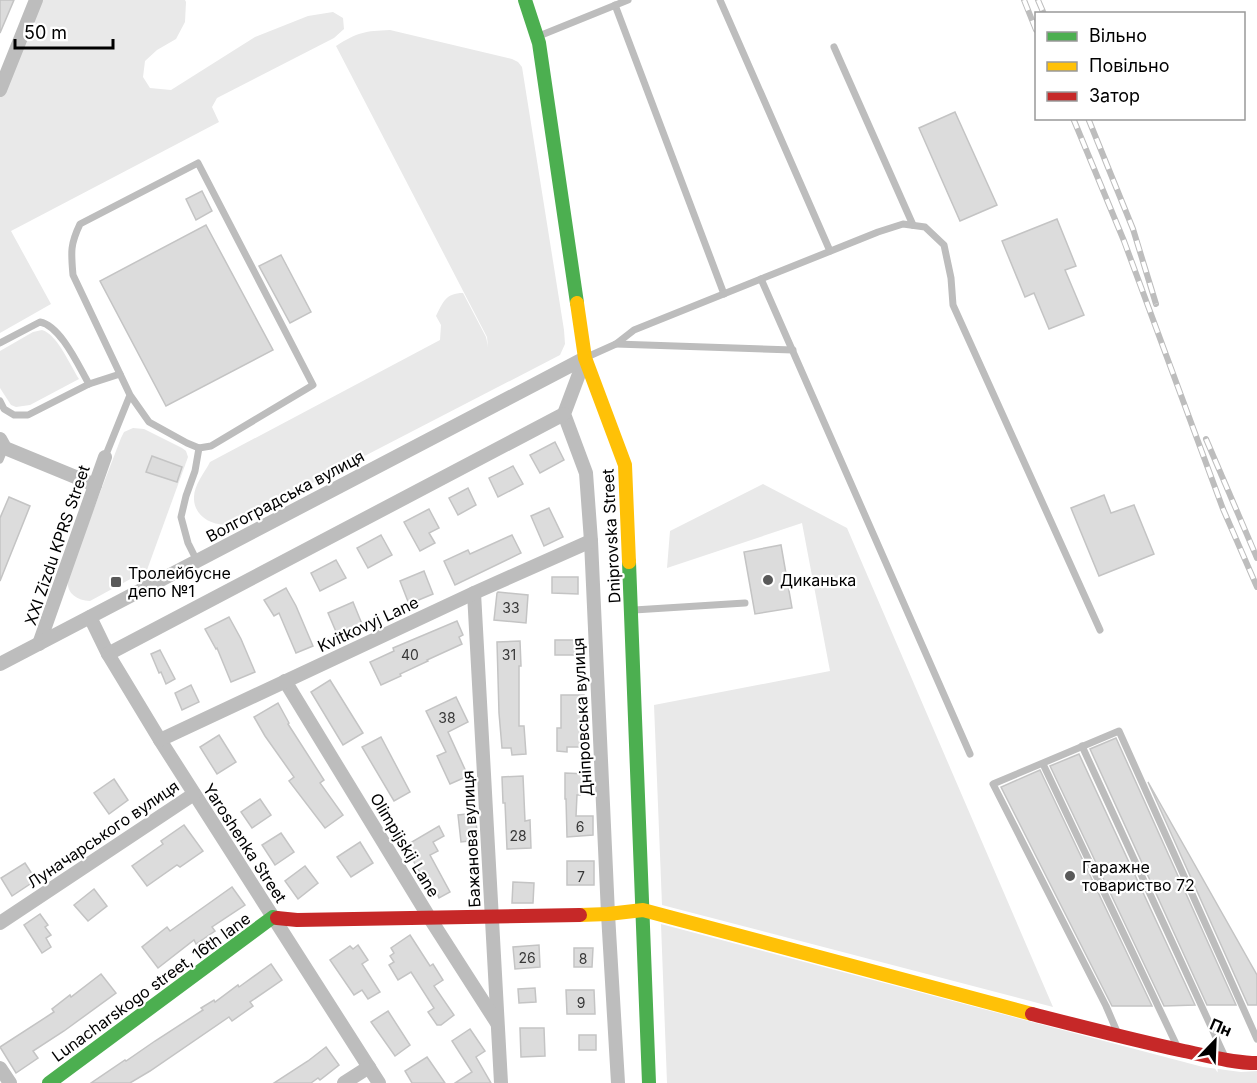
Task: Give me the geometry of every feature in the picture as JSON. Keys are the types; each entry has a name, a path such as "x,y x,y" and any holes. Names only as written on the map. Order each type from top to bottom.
{"street":[{"path":"0,90 36,0"},
{"name":"Dniprovska Street","path":"525,0 539,43 585,358 625,465 649,1083"},
{"path":"108,654 564,414 585,358"},
{"name":"Волгоградська вулиця","path":"0,664 585,358"},
{"name":"Дніпровська вулиця","path":"564,414 586,473 618,1083"},
{"path":"2,449 95,485"},
{"name":"XXI Zizdu KPRS Street","path":"39,644 105,458"},
{"name":"Kvitkovyj Lane","path":"160,740 474,593 591,542"},
{"name":"Бажанова вулиця","path":"474,593 501,1083"},
{"name":"Yaroshenka Street","path":"90,617 108,654 160,740 379,1083"},
{"name":"Olimpijskij Lane","path":"285,681 429,917 498,1024"},
{"name":"Луначарського вулиця","path":"0,923 194,794"},
{"path":"273,917 297,920 608,914 643,910 1119,1037 1179,1051 1257,1063"},
{"name":"Lunacharskogo street, 16th lane","path":"49,1083 273,917"},
{"path":"344,1083 369,1067"},
{"path":"0,1068 10,1083"}],"lane":[{"path":"537,37 628,0"},
{"path":"720,0 830,251"},
{"path":"615,5 724,294"},
{"path":"834,47 913,225"},
{"path":"198,163 313,385 211,446 199,448 168,434 149,422 130,395 73,274 72,241 80,224 198,163"},
{"path":"585,358 616,344 634,330 878,232 903,224 924,227 944,245 951,278 953,305 1100,630"},
{"path":"761,279 970,754"},
{"path":"0,343 40,322 45,323 60,334 89,384"},
{"path":"616,344 792,350"},
{"path":"0,401 4,409 14,415 28,415 89,384 120,374"},
{"path":"105,458 130,395"},
{"path":"197,561 188,543 182,518 199,448"},
{"path":"631,611 745,603"},
{"path":"1119,1037 1106,1006 993,784 1119,730 1257,1039"},
{"path":"1082,746 1227,1060"},
{"path":"1043,764 1179,1051"}],"shaded area":[{"path":"39,0 185,0 185,22 176,39 157,50 145,61 143,77 150,88 171,90 255,37 308,16 333,12 343,18 344,29 334,38 217,98 212,107 219,122 11,231 51,304 0,333 0,96"},
{"path":"390,30 512,59 522,67 565,344 560,355 237,522 223,525 208,521 202,517 195,505 194,492 210,462 440,340 441,325 436,316 449,297 463,293 486,337 488,347 487,337 336,46 362,33"},
{"path":"42,330 53,337 79,379 30,405 16,407 11,405 0,388 0,351 33,332"},
{"path":"133,428 144,429 182,448 188,457 147,570 90,601 80,599 70,591 68,576 121,438 124,432"},
{"path":"763,484 847,528 1053,1007 662,905 654,705 830,671 802,523 667,568 670,531"},
{"path":"661,924 1203,1067 1241,1072 1257,1071 1257,1083 667,1083"}],"building":[{"path":"0,0 14,0 0,33"},
{"path":"955,112 997,205 960,221 919,128"},
{"path":"202,191 212,211 196,220 186,199"},
{"path":"1057,219 1076,266 1065,270 1084,315 1049,329 1034,293 1025,297 1002,241"},
{"path":"206,225 273,350 166,406 100,281"},
{"path":"281,255 311,312 290,323 259,266"},
{"path":"555,442 564,460 540,473 530,455"},
{"path":"152,456 182,467 177,482 146,472"},
{"path":"513,466 523,484 498,497 489,478"},
{"path":"468,488 476,505 458,515 449,498"},
{"path":"1104,495 1111,513 1134,505 1154,554 1099,576 1071,508"},
{"path":"9,497 30,506 0,581 0,518"},
{"path":"549,508 563,537 544,546 531,516"},
{"path":"429,509 439,528 429,533 435,543 420,551 404,522"},
{"path":"381,535 392,555 368,568 357,548"},
{"path":"512,535 521,553 455,585 444,561 468,550 470,554"},
{"name":"Диканька","path":"781,545 792,608 755,614 744,552"},
{"path":"336,560 346,578 320,591 311,573"},
{"path":"424,571 433,594 409,604 400,581"},
{"path":"552,577 578,577 578,594 552,593"},
{"path":"286,588 313,646 296,653 279,613 274,616 264,600"},
{"path":"498,592 528,595 526,623 494,620"},
{"path":"353,602 362,624 337,634 328,613"},
{"path":"229,617 255,672 231,682 217,648 205,629"},
{"path":"457,621 463,635 459,637 462,644 381,685 370,662 394,651 393,648"},
{"path":"555,640 578,640 579,655 555,655"},
{"path":"520,641 519,726 524,726 526,754 512,755 511,748 502,748 497,642"},
{"path":"160,650 175,679 166,684 151,654"},
{"path":"330,680 363,733 343,745 311,692"},
{"path":"191,685 199,702 182,710 175,693"},
{"path":"561,695 584,695 584,747 567,747 567,752 557,751 557,728 561,728"},
{"path":"456,697 468,722 448,732 468,776 450,784 437,756 446,752 426,711"},
{"path":"278,703 288,724 324,780 320,783 343,815 325,828 289,781 294,777 254,717"},
{"path":"219,735 236,762 217,774 200,747"},
{"path":"381,737 410,792 394,801 362,747"},
{"path":"1116,738 1236,1005 1207,1005 1090,749"},
{"path":"1079,754 1195,1005 1164,1006 1050,766"},
{"path":"1040,770 1152,1006 1112,1006 1001,787"},
{"path":"565,773 587,774 586,790 580,790 580,795 577,795 576,816 593,816 593,835 567,837"},
{"path":"523,776 525,821 530,820 531,848 507,849 502,777"},
{"path":"114,779 128,800 109,814 94,793"},
{"path":"1148,782 1257,975 1257,1005 1248,1005"},
{"path":"260,799 271,815 252,828 241,812"},
{"path":"475,813 478,840 461,842 458,815"},
{"path":"184,825 203,851 180,867 177,865 147,886 132,866 163,844 161,841"},
{"path":"439,826 444,836 433,842 438,851 430,855 450,892 439,898 437,893 430,897 420,879 423,878 405,846"},
{"path":"281,833 294,852 275,865 262,845"},
{"path":"360,842 373,863 351,877 337,857"},
{"path":"567,861 594,861 594,885 567,885"},
{"path":"25,863 36,880 12,896 1,878"},
{"path":"305,866 318,883 298,899 285,881"},
{"path":"513,882 534,883 533,903 512,903"},
{"path":"232,887 245,905 212,927 215,931 196,944 194,940 158,968 142,947 167,927 170,931"},
{"path":"94,889 107,906 88,921 74,905"},
{"path":"40,914 48,925 45,927 51,935 46,938 51,947 42,953 24,925"},
{"path":"410,935 430,966 433,964 443,980 434,986 454,1015 441,1025 437,1025 428,1012 434,1008 411,972 398,980 389,965 394,962 390,956 394,953 391,948"},
{"path":"358,945 368,960 362,964 380,992 368,999 362,990 354,995 330,960 350,946 353,949"},
{"path":"539,945 540,967 515,969 513,947"},
{"path":"574,948 593,948 592,967 574,967"},
{"path":"271,964 282,980 250,1002 253,1006 232,1021 229,1017 130,1083 91,1083 203,1010 201,1008 214,1000 215,1002 238,985 239,987"},
{"path":"101,974 116,993 33,1051 38,1058 16,1073 0,1047 54,1012 52,1009"},
{"path":"535,988 536,1002 519,1003 518,989"},
{"path":"566,990 594,990 595,1014 567,1014"},
{"path":"388,1011 410,1045 395,1056 371,1022"},
{"path":"520,1028 544,1028 545,1056 521,1057"},
{"path":"470,1029 485,1051 476,1057 491,1083 455,1083 472,1072 452,1041"},
{"path":"579,1035 596,1035 596,1050 579,1050"},
{"path":"326,1047 339,1065 320,1080 318,1078 311,1083 274,1083 308,1061"},
{"path":"427,1057 445,1083 412,1083 405,1071"}],"railway":[{"path":"1024,0 1035,28"},
{"path":"1038,0 1043,12"},
{"path":"1074,120 1124,241 1223,509 1257,587"},
{"path":"1089,120 1133,229 1156,304"},
{"path":"1206,439 1257,558"}],"traffic: fast":[{"path":"525,0 539,43 577,303"},
{"path":"629,562 649,1083"},
{"path":"49,1083 273,917 277,918"}],"traffic: slow":[{"path":"577,303 585,358 625,465 629,562"},
{"path":"580,915 643,910 1032,1014"}],"traffic: jam":[{"path":"277,918 297,920 580,915"},
{"path":"1032,1014 1211,1057 1257,1063"}],"place":[{"name":"Диканька","path":"768,580"},
{"name":"Тролейбусне депо №1","path":"116,582"},
{"name":"Гаражне товариство 72","path":"1070,876"}]}
